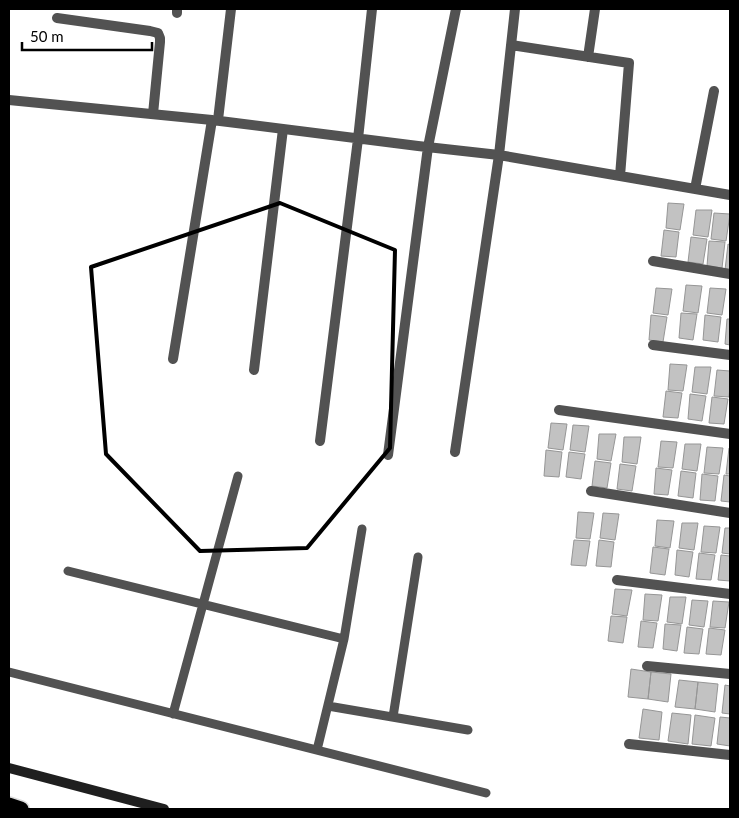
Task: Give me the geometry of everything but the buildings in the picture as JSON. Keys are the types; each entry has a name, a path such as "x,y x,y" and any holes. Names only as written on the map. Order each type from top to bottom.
{"highway":[{"path":"9,805 21,809"}],"street":[{"path":"173,359 215,120 231,9"},
{"path":"320,441 358,139 372,9"},
{"path":"388,455 428,148 456,9"},
{"path":"455,452 498,155 515,9"},
{"path":"588,57 598,9"},
{"path":"57,18 158,33 160,42 153,114"},
{"path":"511,45 628,63 620,176"},
{"path":"695,189 714,91"},
{"path":"9,100 215,120 428,148 498,155 730,195"},
{"path":"254,370 283,129"},
{"path":"654,262 730,274"},
{"path":"653,346 730,356"},
{"path":"558,410 730,434"},
{"path":"591,491 730,512"},
{"path":"618,580 730,594"},
{"path":"647,666 730,674"},
{"path":"629,744 730,754"},
{"path":"9,768 164,809"}],"lane":[{"path":"173,714 238,476"},
{"path":"317,750 344,638 362,529"},
{"path":"393,717 418,557"},
{"path":"68,572 344,638"},
{"path":"9,672 486,794"},
{"path":"328,706 468,730"}],"highlighted area":[{"path":"280,203 395,250 390,448 307,548 200,551 106,454 91,267"}]}
